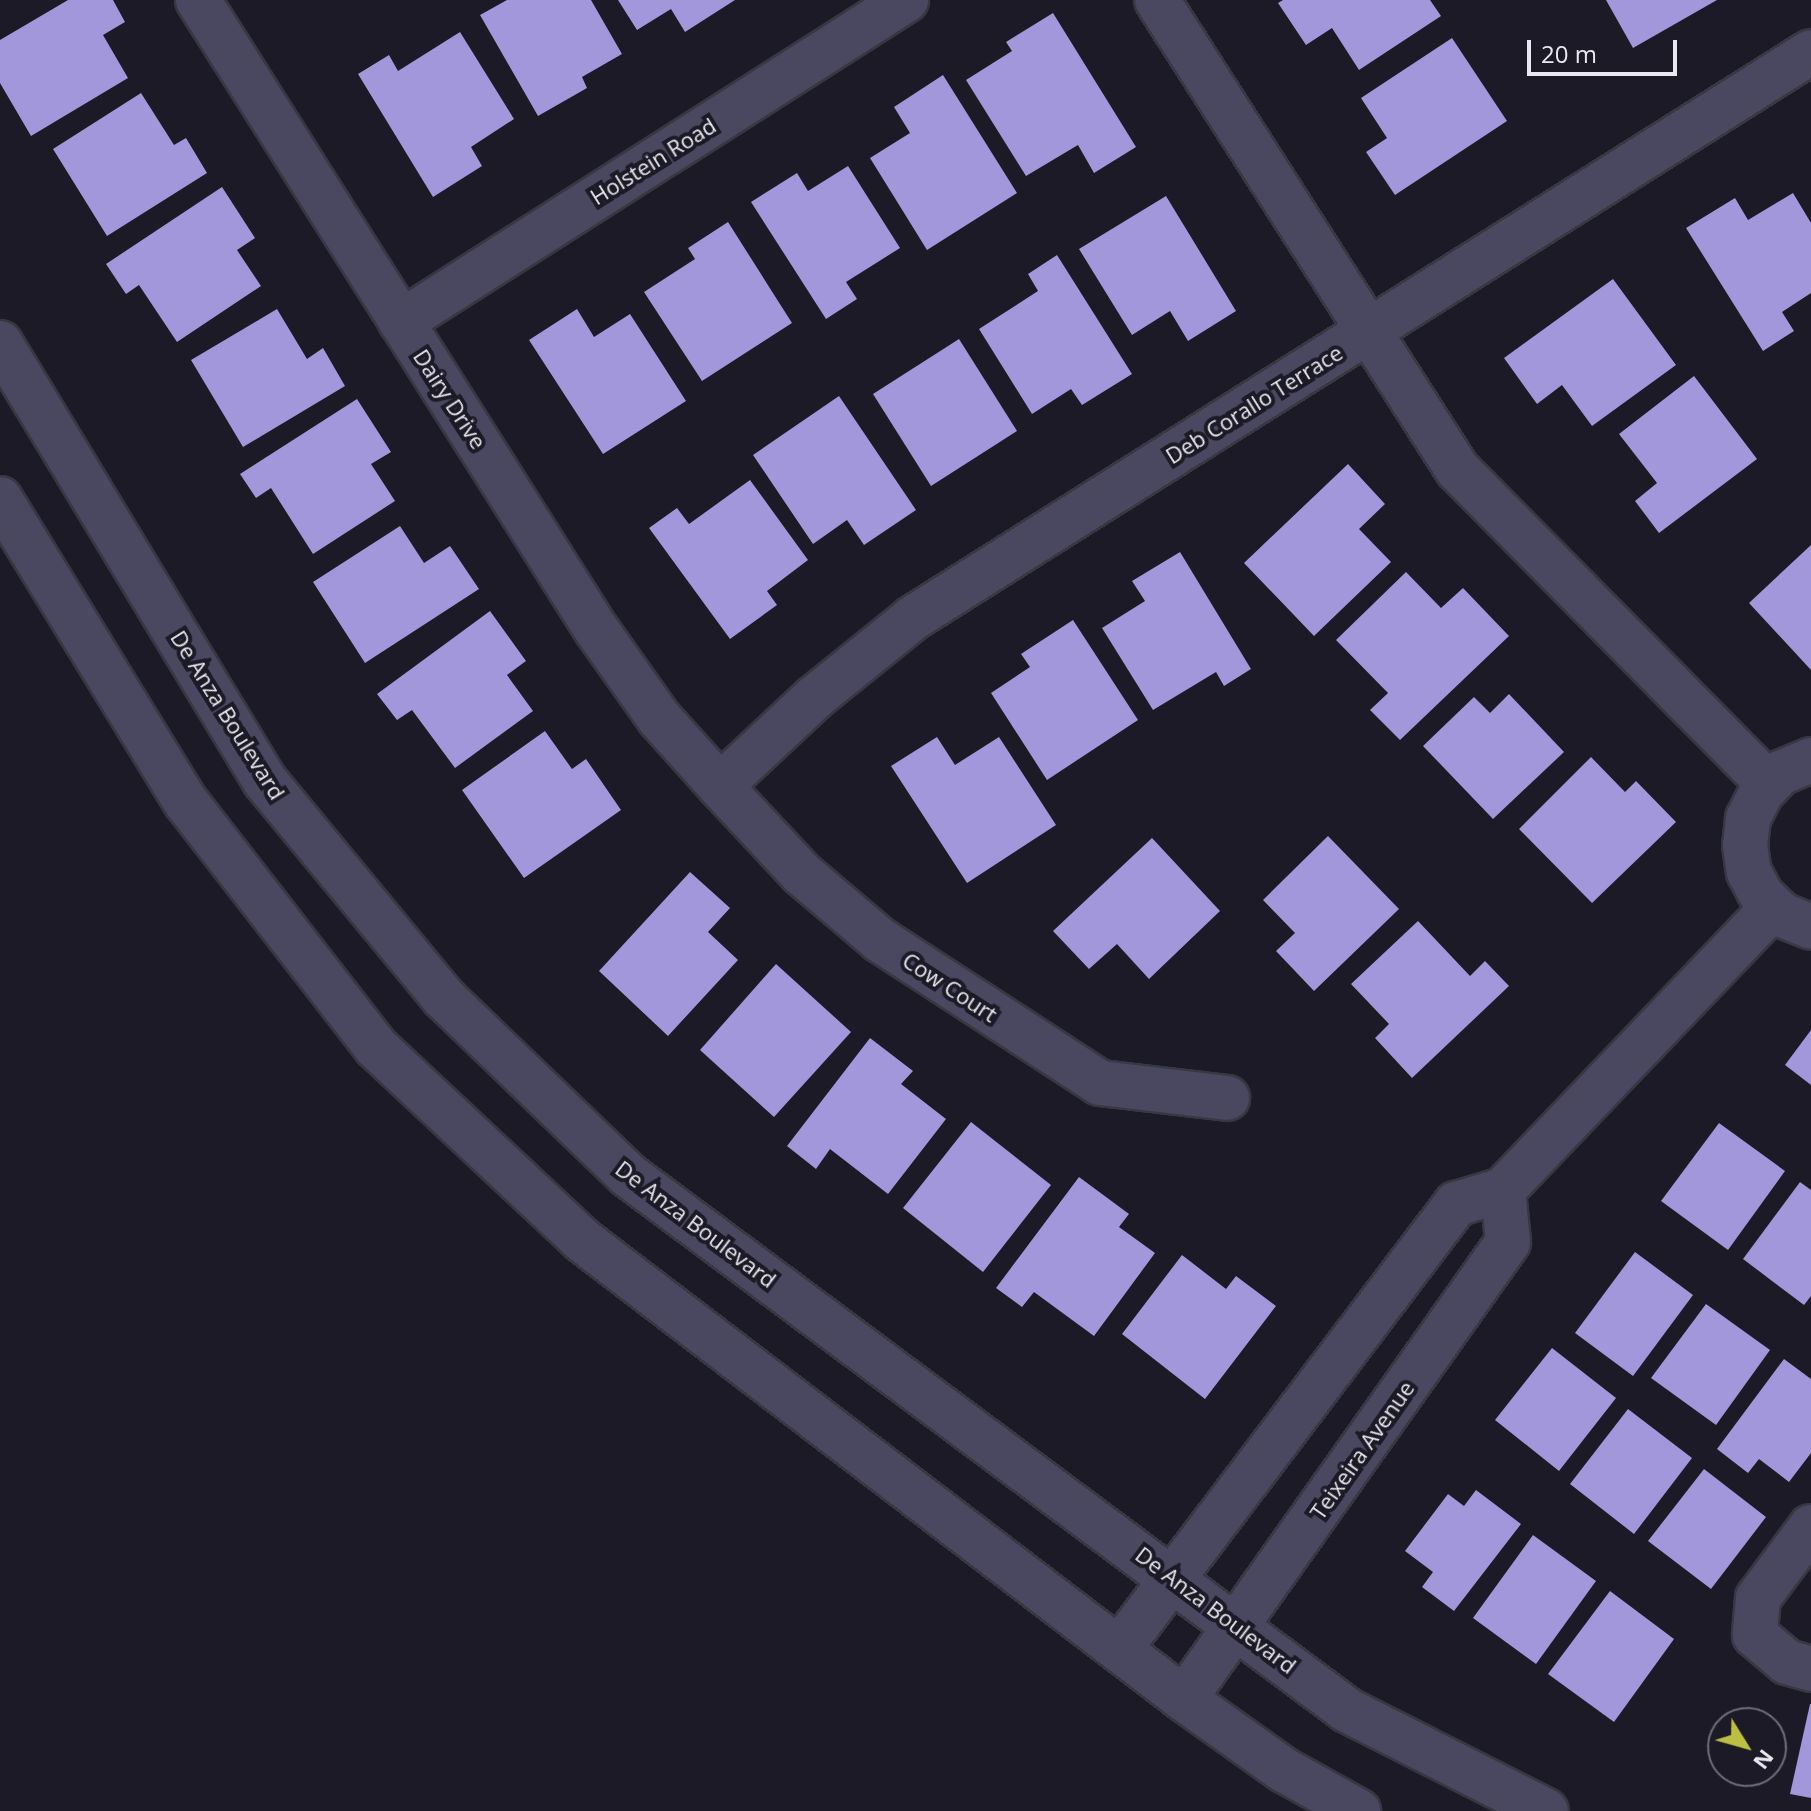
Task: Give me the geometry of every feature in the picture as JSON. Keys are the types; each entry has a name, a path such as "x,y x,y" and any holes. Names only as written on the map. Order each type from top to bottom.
{"street":[{"name":"Dairy Drive","path":"198,0 596,629 659,718 720,786"},
{"name":"Holstein Road","path":"401,322 906,0"},
{"path":"1157,0 1457,469 1769,784"},
{"name":"Deb Corallo Terrace","path":"720,786 814,698 913,618 1811,52"},
{"name":"De Anza Boulevard","path":"0,343 265,781 443,997 628,1175 1174,1578 1347,1710 1546,1811"},
{"path":"0,499 186,802 376,1047 582,1240 1184,1699 1284,1770 1358,1811"},
{"path":"1811,760 1780,773 1769,784 1748,818 1745,845 1749,872 1773,907 1811,927"},
{"name":"Cow Court","path":"720,786 801,873 880,940 1100,1083 1227,1098"},
{"path":"1120,1648 1456,1204 1503,1190 1773,907"},
{"name":"Teixeira Avenue","path":"1184,1699 1508,1242 1503,1190"},
{"path":"1811,1527 1758,1598 1755,1635 1787,1662 1811,1669"}],"building":[{"path":"68,0 113,0 125,22 103,35 128,78 31,136 0,83 0,40"},
{"path":"507,0 591,0 622,54 582,77 587,88 538,116 480,15"},
{"path":"618,0 735,0 685,32 671,9 637,30"},
{"path":"1283,0 1430,0 1441,16 1359,70 1332,28 1306,45 1278,3"},
{"path":"1606,0 1717,0 1633,48"},
{"path":"1053,13 1136,147 1094,173 1078,145 1026,176 966,80 1012,51 1006,42"},
{"path":"460,32 514,119 471,147 482,166 433,197 358,74 389,55 398,71"},
{"path":"1452,38 1507,121 1395,195 1366,152 1387,138 1361,98"},
{"path":"943,75 1017,193 927,250 870,158 910,133 894,107"},
{"path":"141,93 174,145 186,138 207,173 107,236 53,149"},
{"path":"848,166 900,248 846,282 857,299 826,319 751,202 797,173 808,191"},
{"path":"222,187 255,238 237,250 261,286 177,342 139,285 126,294 106,264"},
{"path":"1793,193 1811,223 1811,293 1782,312 1794,331 1763,351 1686,228 1735,198 1748,220"},
{"path":"1166,196 1236,311 1188,341 1170,311 1132,335 1079,249"},
{"path":"728,222 792,323 702,381 644,292 695,259 688,248"},
{"path":"1057,255 1132,374 1082,405 1071,389 1032,414 979,329 1038,291 1028,274"},
{"path":"1613,279 1676,365 1592,426 1562,385 1537,404 1504,358"},
{"path":"277,309 307,359 323,348 345,386 243,447 191,360"},
{"path":"577,309 594,337 630,314 686,401 603,454 529,340"},
{"path":"959,339 1017,431 931,486 873,394"},
{"path":"1694,376 1757,459 1659,533 1635,501 1657,483 1619,434"},
{"path":"839,396 916,510 864,545 847,520 813,544 753,455"},
{"path":"357,399 391,452 371,464 395,501 313,554 271,488 256,498 240,474"},
{"path":"1348,464 1385,504 1359,529 1391,562 1314,636 1244,563"},
{"path":"750,480 808,560 767,591 777,605 730,639 649,528 677,508 689,524"},
{"path":"400,526 424,563 450,546 479,589 365,663 313,582"},
{"path":"1811,545 1811,670 1749,603"},
{"path":"1180,552 1251,669 1224,686 1216,672 1153,710 1102,628 1145,601 1132,581"},
{"path":"1406,572 1441,608 1463,588 1509,636 1400,740 1370,710 1388,693 1336,640"},
{"path":"490,611 526,661 507,675 533,711 455,768 412,710 397,720 377,694"},
{"path":"1073,620 1138,720 1047,780 991,693 1030,667 1021,654"},
{"path":"1509,694 1564,752 1493,819 1423,746 1474,697 1490,713"},
{"path":"545,731 572,769 586,759 621,810 524,878 462,790"},
{"path":"937,737 955,765 999,737 1056,825 967,883 891,766"},
{"path":"1591,757 1625,792 1636,781 1676,822 1592,903 1519,829"},
{"path":"1328,836 1399,909 1314,991 1276,951 1295,933 1263,900"},
{"path":"1152,838 1220,911 1149,979 1117,944 1089,969 1053,931"},
{"path":"690,872 730,908 708,932 738,960 668,1036 599,971"},
{"path":"1418,921 1470,976 1485,961 1509,986 1412,1078 1375,1038 1389,1024 1351,984"},
{"path":"776,964 851,1032 774,1117 700,1050"},
{"path":"1811,1030 1811,1085 1785,1065"},
{"path":"870,1038 913,1071 901,1084 946,1119 888,1194 830,1149 816,1169 787,1146"},
{"path":"971,1122 1051,1185 983,1272 903,1208"},
{"path":"1719,1123 1785,1171 1728,1250 1661,1201"},
{"path":"1079,1177 1129,1214 1119,1227 1155,1253 1094,1336 1034,1292 1022,1307 996,1288"},
{"path":"1800,1182 1811,1190 1811,1296 1804,1305 1743,1259"},
{"path":"1635,1252 1693,1295 1633,1376 1575,1333"},
{"path":"1182,1255 1226,1289 1236,1276 1276,1306 1205,1399 1122,1334"},
{"path":"1706,1304 1770,1350 1716,1425 1651,1378"},
{"path":"1552,1348 1616,1398 1559,1471 1495,1420"},
{"path":"1784,1359 1811,1379 1811,1453 1789,1482 1759,1459 1748,1473 1717,1449"},
{"path":"1628,1409 1692,1458 1634,1534 1570,1484"},
{"path":"1704,1469 1766,1517 1711,1589 1648,1541"},
{"path":"1476,1490 1521,1524 1454,1611 1422,1587 1433,1572 1405,1551 1448,1494 1464,1506"},
{"path":"1533,1535 1596,1581 1536,1664 1473,1618"},
{"path":"1610,1591 1674,1639 1614,1722 1548,1674"},
{"path":"1811,1704 1811,1798 1790,1794"}]}
